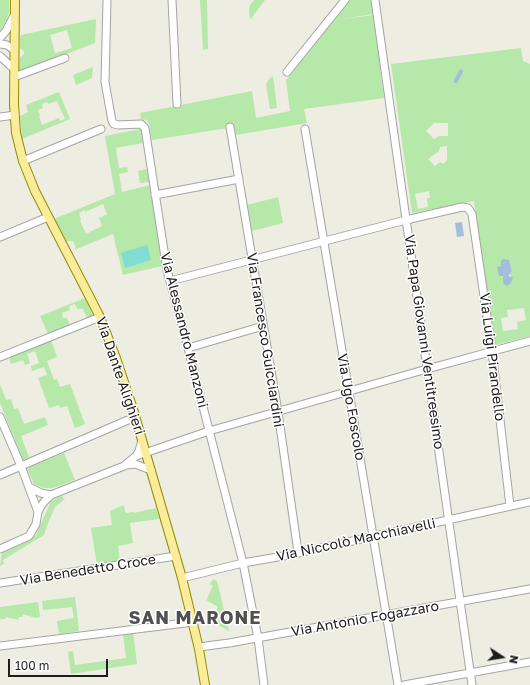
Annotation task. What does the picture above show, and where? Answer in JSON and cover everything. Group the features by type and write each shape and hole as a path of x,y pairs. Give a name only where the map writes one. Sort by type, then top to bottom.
{"main road":[{"name":"Via Dante Alighieri","path":"15,0 15,115 16,133 23,161 35,191 100,317 116,358 146,452 182,578 199,647 205,685"}],"street":[{"name":"Via Alessandro Manzoni","path":"107,0 105,82 112,121 114,124 118,125 139,124 144,126 170,281 243,563 258,638 264,685"},
{"path":"172,0 176,104"},
{"path":"287,72 345,0"},
{"name":"Via Papa Giovanni Ventitreesimo","path":"375,0 472,685"},
{"path":"0,38 15,14"},
{"path":"0,44 7,45 14,50"},
{"path":"0,53 14,50"},
{"path":"0,56 14,73 64,58"},
{"path":"0,117 15,115"},
{"name":"Via Francesco Guicciardini","path":"230,127 278,412 298,552"},
{"path":"23,161 102,129"},
{"name":"Via Ugo Foscolo","path":"305,129 398,685"},
{"path":"155,195 239,179"},
{"name":"Via Luigi Pirandello","path":"406,220 462,207 468,208 472,214 492,351 510,506"},
{"path":"0,237 48,217"},
{"path":"170,281 406,220"},
{"path":"0,357 100,317"},
{"path":"188,348 264,326"},
{"path":"124,466 136,456 210,431 530,341"},
{"path":"0,417 21,466 38,512"},
{"path":"0,474 135,417"},
{"path":"136,456 142,440"},
{"path":"0,549 29,536 36,524 38,512 44,502 51,495 124,466 135,464 143,459 146,452"},
{"path":"135,464 150,470"},
{"path":"29,487 41,493 51,495"},
{"name":"Via Niccolò Macchiavelli","path":"182,578 243,563 530,502"},
{"name":"Via Benedetto Croce","path":"0,584 176,556"},
{"name":"Via Antonio Fogazzaro","path":"199,647 258,638 530,589"},
{"path":"0,646 193,622"},
{"path":"404,685 530,662"}],"green space":[{"path":"0,0 9,0 9,12 7,20 0,31"},
{"path":"200,0 207,0 208,49 203,50"},
{"path":"254,0 265,0 250,20 250,5"},
{"path":"349,0 371,0 373,14 336,20 373,15 384,98 304,109 307,123 236,135 234,127 152,140 149,124 147,120 141,119 140,113 252,91 256,118 290,111 286,80"},
{"path":"96,19 95,43 19,71 20,58 24,54 24,51 20,48 21,35","holes":["67,30 72,48 55,53 50,35"]},
{"path":"521,48 523,61 530,64 530,336 495,344 474,201 412,213 391,64","holes":["434,123 448,123 448,136 439,136 434,139 426,131","447,146 447,160 444,164 440,162 435,166 428,159 439,151 440,147","429,191 430,198 427,198 428,207 418,209 415,194","510,262 512,271 508,276 511,275 511,280 503,283 504,277 500,276 501,266","524,308 526,320 517,322 518,329 503,331 501,318 508,317 507,310"]},
{"path":"93,67 92,78 76,85 73,75"},
{"path":"273,76 277,108 270,109 266,84"},
{"path":"59,92 70,119 22,139 20,116 28,112 26,105","holes":["57,101 65,119 60,121 59,118 42,125 38,110 43,108 42,104"]},
{"path":"141,129 143,143 116,148 119,168 127,167 128,172 119,174 122,192 150,185 162,266 123,275 113,234 74,250 76,247 73,241 66,241 54,219 115,194 105,136","holes":["103,204 107,214 99,218 102,226 86,234 80,221 79,213"]},
{"path":"147,169 149,182 140,183 138,171"},
{"path":"278,197 283,223 252,231 247,205"},
{"path":"85,298 93,316 87,318 83,309 77,309 75,304 69,306 70,310 62,313 63,318 67,318 70,325 48,334 40,316"},
{"path":"51,340 57,357 47,361 54,380 57,379 60,387 70,384 85,424 75,428 67,406 60,408 59,405 49,408 38,378 47,375 44,367 32,371 31,366 39,363 35,351 27,354 30,363 25,365 23,360 11,364 9,357"},
{"path":"0,384 6,400 11,399 14,409 18,408 24,424 45,417 48,425 21,436 29,457 23,460 0,403"},
{"path":"64,453 75,480 53,488 43,488 34,484 27,468"},
{"path":"61,496 65,499 55,507 44,535 3,560 4,564 0,566 2,552 30,540 36,535 51,501"},
{"path":"124,505 125,512 127,513 156,508 159,519 130,523 133,543 118,546 120,561 97,565 91,528 112,525 110,511"},
{"path":"213,579 217,581 229,631 212,622 218,607 206,600 213,586 210,584"},
{"path":"75,597 79,631 59,634 57,621 74,618 72,607 43,610 42,601"},
{"path":"38,602 40,617 36,618 23,614 18,620 6,617 5,619 0,620 0,607"},
{"path":"133,632 137,664 71,674 68,652 73,651 75,665 126,658 123,633"}],"shaded area":[{"path":"460,69 463,70 463,72 457,83 454,83 454,80"},
{"path":"462,222 464,236 457,237 455,223"},
{"path":"147,245 151,260 125,268 121,253"},
{"path":"503,259 509,260 512,271 508,276 513,277 511,283 507,286 503,283 503,276 499,276 497,267 501,266 501,261"}],"district":[{"name":"SAN MARONE","path":"195,618"}]}
